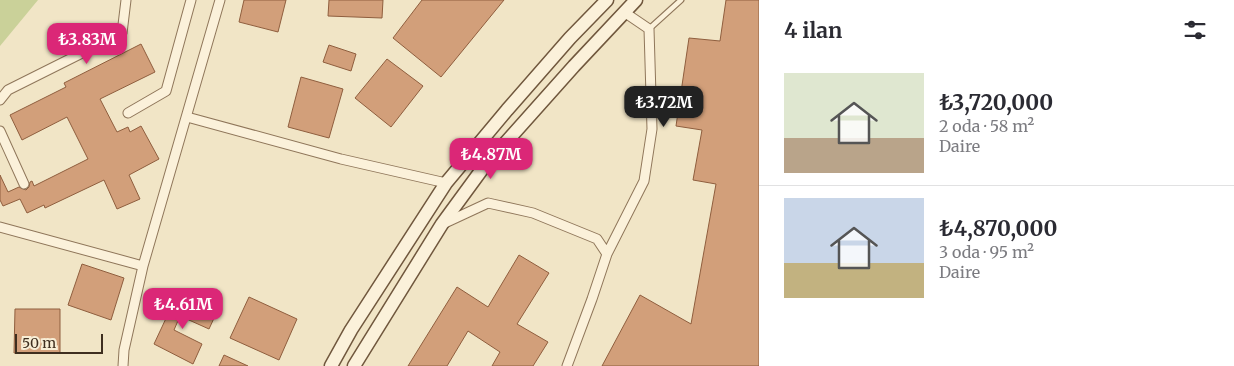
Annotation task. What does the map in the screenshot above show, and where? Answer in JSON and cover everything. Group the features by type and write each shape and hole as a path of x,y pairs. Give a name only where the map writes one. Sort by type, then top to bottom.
{"main road":[{"path":"330,366 351,330 446,183 570,38 607,0"},
{"path":"354,366 442,224 483,168 636,0"}],"street":[{"path":"0,100 8,90 122,33 126,0"},
{"path":"128,113 166,91 191,0"},
{"path":"123,366 124,350 143,266 220,0"},
{"path":"567,366 607,254 644,181 652,129 649,30 624,12"},
{"path":"187,117 341,158 446,183"},
{"path":"0,131 5,146 24,184"},
{"path":"442,224 488,203 533,213 597,239 607,254"},
{"path":"0,228 143,266"}],"lane":[{"path":"649,30 681,0"}],"green space":[{"path":"0,0 38,0 0,46"}],"building":[{"path":"244,0 286,0 278,32 239,22"},
{"path":"329,0 383,0 382,18 328,16"},
{"path":"422,0 504,0 441,77 393,38"},
{"path":"726,0 759,0 759,366 602,366 640,295 691,324 716,184 693,180 702,130 676,126 689,38 720,41"},
{"path":"141,44 155,72 100,99 117,132 128,127 130,132 141,126 159,159 129,175 140,199 117,209 104,180 45,208 44,205 27,213 20,199 3,206 0,200 0,175 8,192 19,187 26,190 32,181 34,186 88,159 67,117 22,140 10,115 66,87 64,83"},
{"path":"329,45 356,54 351,71 323,62"},
{"path":"387,59 423,86 391,127 355,98"},
{"path":"301,77 343,89 329,138 288,127"},
{"path":"519,255 549,273 517,324 548,342 533,366 492,366 500,352 468,331 447,366 408,366 457,287 488,307"},
{"path":"82,264 124,278 111,320 68,305"},
{"path":"176,297 215,316 209,329 180,316 174,330 202,344 193,364 154,344"},
{"path":"249,297 297,319 279,360 230,338"},
{"path":"15,309 60,309 60,353 14,353"},
{"path":"224,355 248,366 219,366"}]}
